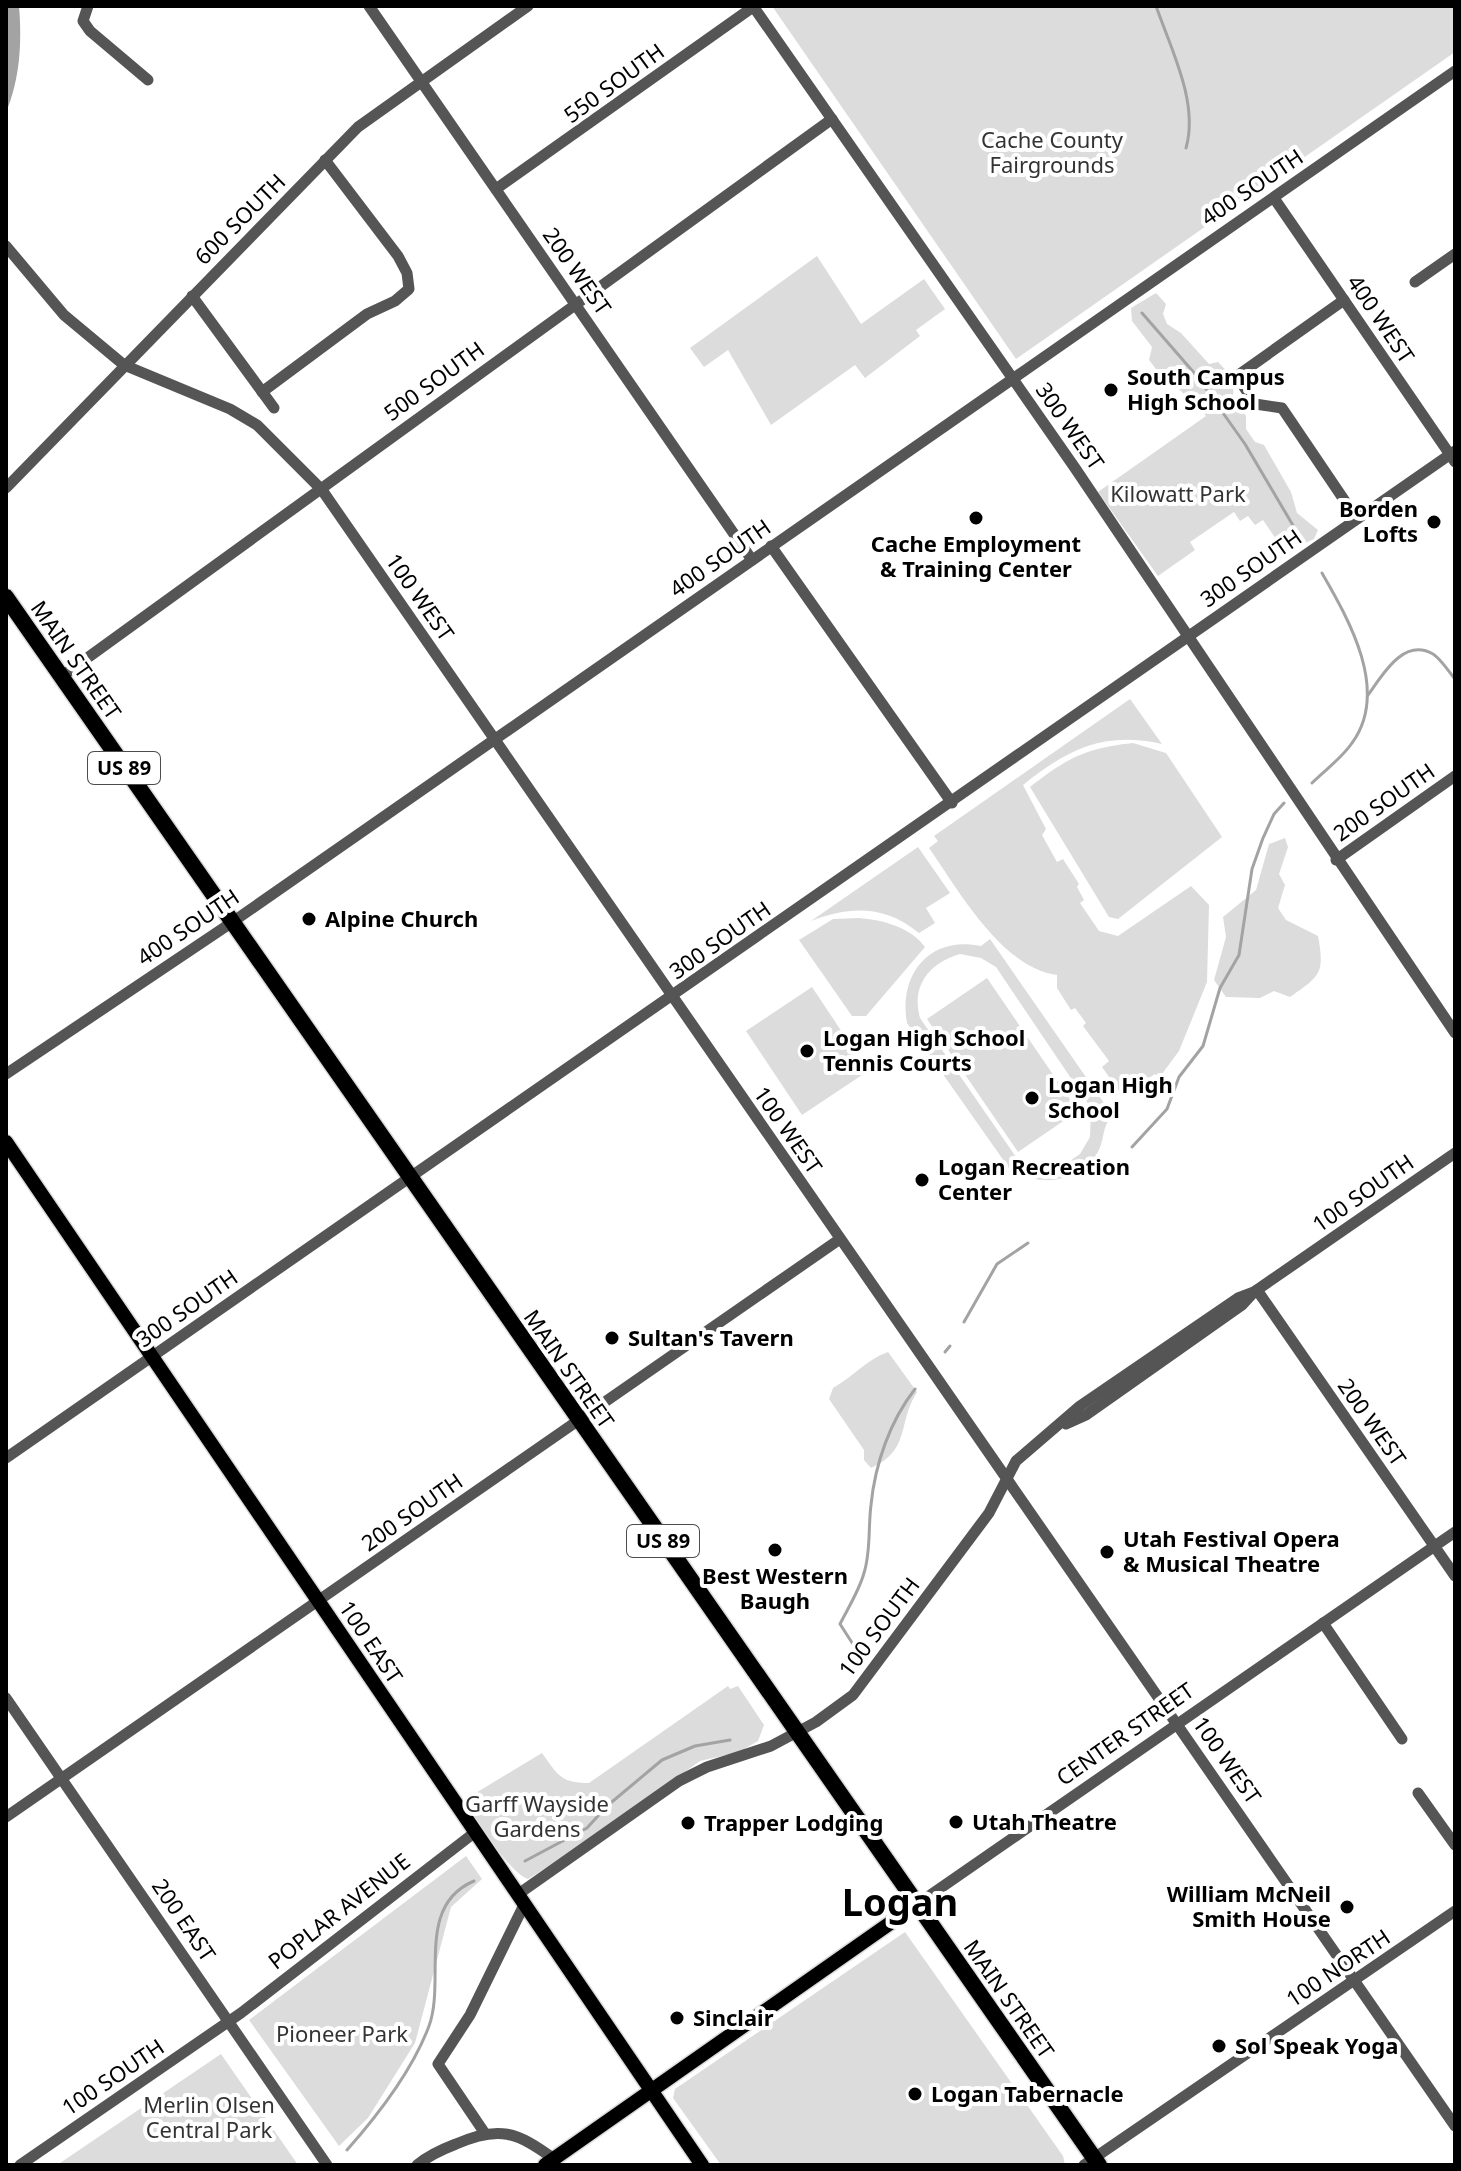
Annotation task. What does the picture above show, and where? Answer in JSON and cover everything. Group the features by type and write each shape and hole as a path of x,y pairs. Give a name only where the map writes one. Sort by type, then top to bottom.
{"highway":[{"name":"MAIN STREET","path":"6,597 797,1732 1092,2163"}],"main road":[{"name":"100 EAST","path":"6,1142 702,2165"},
{"name":"CENTER STREET","path":"550,2162 916,1905"}],"street":[{"path":"88,6 83,21 90,31 148,80"},
{"name":"200 WEST","path":"369,6 752,560"},
{"name":"600 SOUTH","path":"6,488 358,127 528,6"},
{"name":"300 WEST","path":"753,6 1190,636 1311,816 1336,860 1455,1033"},
{"name":"550 SOUTH","path":"496,189 753,6"},
{"name":"400 SOUTH","path":"6,1074 231,923 1455,71"},
{"name":"500 SOUTH","path":"61,677 832,119"},
{"path":"262,392 367,314 395,301 409,289 407,273 398,256 325,160"},
{"name":"400 WEST","path":"1274,198 1453,456"},
{"name":"100 WEST","path":"7,247 70,321 124,365 230,409 257,425 322,490 1455,2126"},
{"path":"1415,282 1455,254"},
{"path":"192,296 274,408"},
{"path":"1344,300 1238,373 1237,379 1255,404 1282,408 1357,519"},
{"name":"300 SOUTH","path":"6,1458 1357,519 1453,456"},
{"path":"771,546 952,803"},
{"name":"200 SOUTH","path":"1336,860 1455,776"},
{"name":"100 SOUTH","path":"517,1895 679,1781 707,1767 755,1753 828,1713 864,1683 989,1513 1025,1452 1059,1427 1086,1415 1242,1305 1256,1291 1455,1153"},
{"name":"200 SOUTH","path":"6,1817 840,1239"},
{"name":"200 WEST","path":"1256,1291 1455,1576"},
{"name":"CENTER STREET","path":"916,1905 1455,1532"},
{"path":"1323,1623 1402,1739"},
{"name":"200 EAST","path":"6,1698 327,2165"},
{"path":"1418,1793 1455,1845"},
{"name":"POPLAR AVENUE","path":"230,2022 476,1836"},
{"path":"484,2132 438,2064 470,2015 517,1895"},
{"name":"100 NORTH","path":"1092,2163 1455,1911"},
{"name":"100 SOUTH","path":"20,2165 230,2022"},
{"path":"417,2165 484,2132 509,2133 528,2140 550,2162"}],"green space":[{"name":"Cache County Fairgrounds","path":"772,6 1455,6 1455,52 1016,359"},
{"path":"817,256 861,324 924,279 945,309 916,330 920,336 865,378 855,365 771,425 728,350 704,367 690,348"},
{"name":"Kilowatt Park","path":"1156,293 1166,304 1163,314 1167,324 1181,333 1209,364 1218,362 1228,373 1233,396 1246,416 1246,429 1255,442 1264,445 1291,492 1297,513 1318,530 1314,539 1285,552 1263,520 1255,525 1248,516 1240,521 1234,512 1190,542 1195,550 1158,576 1098,492 1206,416 1169,379 1162,377 1149,360 1152,347 1132,321 1131,308"},
{"path":"1130,699 1162,744 1122,740 1088,746 1056,762 1023,785 1046,829 1042,835 1057,862 1063,859 1079,884 1077,887 1084,900 1080,903 1099,931 1118,936 1191,886 1209,905 1207,982 1179,1051 1159,1078 1155,1074 1122,1095 1102,1067 1109,1061 1083,1026 1086,1023 1075,1008 1071,1010 1057,988 1057,975 1037,969 1000,943 968,905 929,848 938,841 934,836"},
{"path":"1133,743 1166,753 1222,837 1118,919 1109,917 1030,787 1078,756"},
{"path":"1285,838 1288,847 1279,874 1285,885 1278,908 1286,920 1318,936 1321,959 1318,973 1290,997 1274,991 1260,998 1226,997 1214,980 1226,937 1223,917 1256,890 1269,844"},
{"path":"918,847 950,893 926,908 935,923 919,933 893,917 867,911 840,913 811,921"},
{"path":"859,918 895,926 912,934 925,947 866,1016 852,1016 799,940 833,919"},
{"path":"990,939 1113,1116 1107,1123 1099,1150 1092,1161 1072,1175 1048,1180 1011,1171 907,1023 908,989 913,974 922,962 947,946 981,946","holes":["960,954 981,958 996,967 1091,1108 1090,1137 1080,1154 1064,1165 1049,1168 1016,1157 920,1018 918,996 931,970"]},
{"path":"987,978 1078,1111 1018,1152 927,1019"},
{"name":"Logan High School Tennis Courts","path":"812,987 868,1071 802,1115 746,1031"},
{"path":"888,1352 917,1392 898,1444 884,1461 871,1468 864,1460 864,1450 829,1399 833,1388"},
{"name":"Garff Wayside Gardens","path":"728,1686 730,1689 738,1686 764,1725 758,1741 739,1752 700,1761 594,1838 528,1879 502,1856 464,1800 542,1753 561,1776 589,1783"},
{"name":"Pioneer Park","path":"466,1856 482,1879 451,1907 415,2043 368,2118 339,2146 249,2020"},
{"path":"905,1932 1063,2156 1065,2165 721,2165 673,2098 675,2089"},
{"name":"Merlin Olsen Central Park","path":"221,2054 298,2165 57,2165"}],"shaded area":[{"path":"6,6 19,6 20,33 17,73 6,112"}],"waterway":[{"path":"1156,6 1182,76 1189,113 1186,148"},
{"path":"1142,313 1196,375 1245,444 1301,539"},
{"path":"1312,783 1352,743 1363,723 1367,701 1361,656 1343,612 1322,573"},
{"path":"1368,695 1394,661 1412,651 1422,650 1433,654 1455,679"},
{"path":"1132,1147 1167,1109 1179,1077 1203,1046 1220,988 1239,955 1252,869 1274,814 1284,803"},
{"path":"964,1322 997,1264 1028,1243"},
{"path":"945,1352 950,1346"},
{"path":"844,1670 858,1652 840,1624 866,1565 876,1474 891,1429 915,1389"},
{"path":"525,1861 587,1828 607,1806 662,1760 695,1746 730,1740"},
{"path":"347,2150 394,2091 414,2059 429,2026 433,2008 438,1926 444,1908 456,1893 474,1881"}],"place":[{"name":"South Campus High School","path":"1111,390"},
{"name":"Cache Employment & Training Center","path":"976,518"},
{"name":"Borden Lofts","path":"1434,522"},
{"name":"Alpine Church","path":"309,919"},
{"name":"Logan High School Tennis Courts","path":"807,1051"},
{"name":"Logan High School","path":"1032,1098"},
{"name":"Logan Recreation Center","path":"922,1180"},
{"name":"Sultan's Tavern","path":"612,1338"},
{"name":"Best Western Baugh","path":"775,1550"},
{"name":"Utah Festival Opera & Musical Theatre","path":"1107,1552"},
{"name":"Utah Theatre","path":"956,1822"},
{"name":"Trapper Lodging","path":"688,1823"},
{"name":"William McNeil Smith House","path":"1347,1907"},
{"name":"Sinclair","path":"677,2018"},
{"name":"Sol Speak Yoga","path":"1219,2046"},
{"name":"Logan Tabernacle","path":"915,2094"}],"district":[{"name":"Logan","path":"900,1903"}]}
